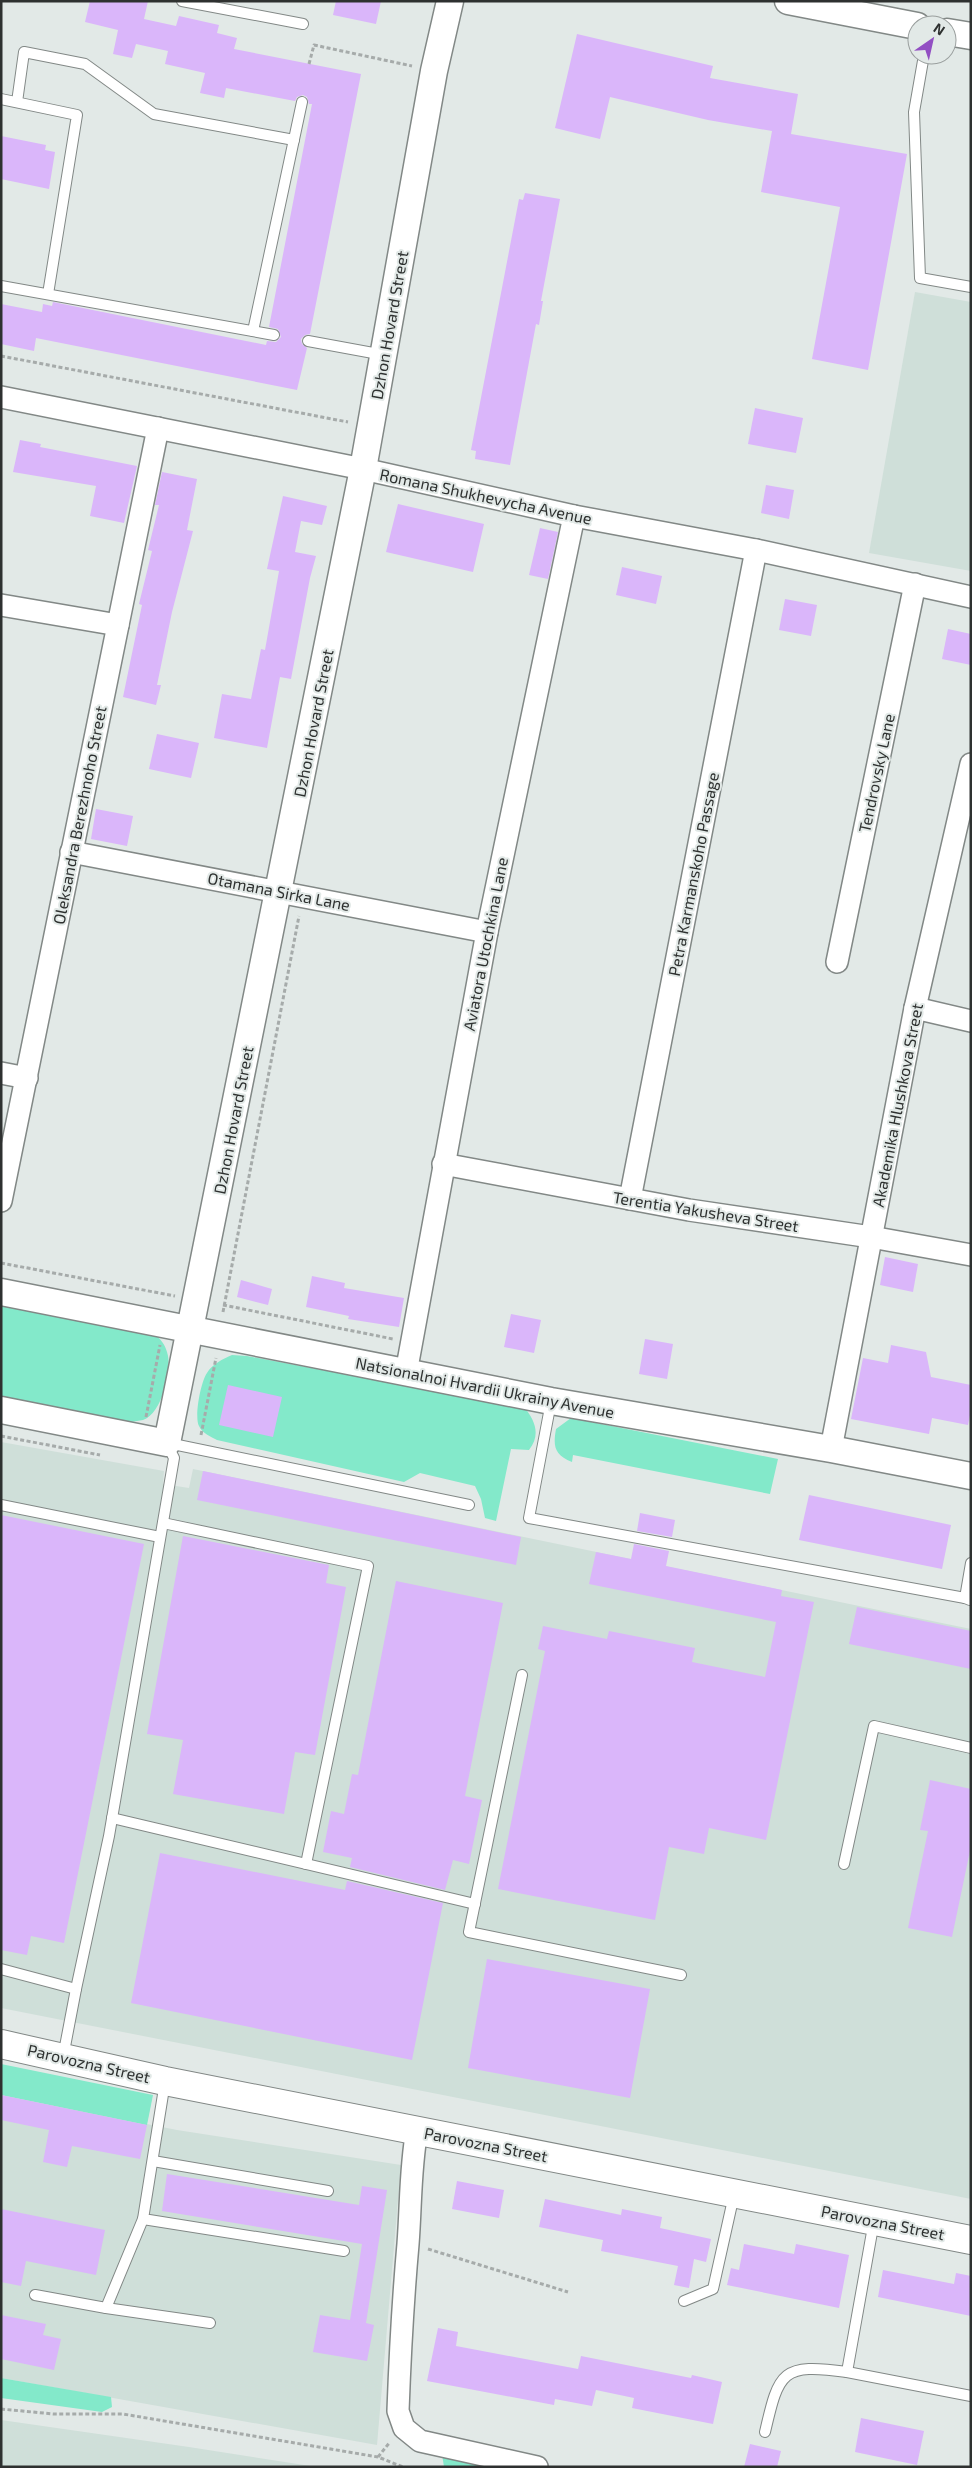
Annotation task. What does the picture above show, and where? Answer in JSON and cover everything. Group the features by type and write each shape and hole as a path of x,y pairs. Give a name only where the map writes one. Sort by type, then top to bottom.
{"main road":[{"name":"Parovozna Street","path":"1,2044 165,2081 971,2240"}],"street":[{"name":"Dzhon Hovard Street","path":"154,1441 190,1328 292,893 363,469 434,71 450,1"},
{"path":"788,1 907,24"},
{"path":"957,34 971,36"},
{"name":"Romana Shukhevycha Avenue","path":"1,397 363,469 574,516 756,550 971,597"},
{"name":"Oleksandra Berezhnoho Street","path":"1,1201 158,428"},
{"name":"Aviatora Utochkina Lane","path":"406,1373 486,932 574,516"},
{"name":"Petra Karmanskoho Passage","path":"630,1199 756,550"},
{"name":"Tendrovsky Lane","path":"837,962 915,584"},
{"path":"1,604 118,625"},
{"name":"Akademika Hlushkova Street","path":"831,1448 915,1008 971,764"},
{"name":"Otamana Sirka Lane","path":"72,852 486,932"},
{"path":"915,1008 971,1021"},
{"path":"1,1073 26,1078"},
{"name":"Terentia Yakusheva Street","path":"443,1164 630,1199 871,1237 971,1255"},
{"name":"Natsionalnoi Hvardii Ukrainy Avenue","path":"1,1292 551,1401 831,1448 971,1476"},
{"path":"1,1410 154,1441"},
{"path":"417,2130 412,2159 408,2243 402,2292 398,2411 404,2428 420,2440 537,2467"}],"lane":[{"path":"182,1 303,24"},
{"path":"17,102 24,52 85,64 154,114 294,140"},
{"path":"922,65 914,112 920,278 971,287"},
{"path":"1,98 77,115 48,294"},
{"path":"253,331 302,102"},
{"path":"1,286 274,335"},
{"path":"308,341 384,355"},
{"path":"551,1401 529,1518 968,1599 971,1563"},
{"path":"154,1441 469,1505"},
{"path":"63,2057 112,1818 174,1458 154,1441"},
{"path":"1,1505 160,1537"},
{"path":"163,1523 368,1566 306,1864"},
{"path":"522,1675 469,1932 681,1974"},
{"path":"844,1864 874,1726 971,1748"},
{"path":"112,1818 476,1904"},
{"path":"1,1969 76,1988"},
{"path":"106,2308 143,2219 165,2081"},
{"path":"153,2161 328,2191"},
{"path":"684,2301 713,2289 735,2194"},
{"path":"143,2219 344,2251"},
{"path":"847,2372 874,2220"},
{"path":"35,2295 106,2308 210,2323"},
{"path":"765,2432 773,2396 787,2374 801,2369 820,2368 847,2372 971,2396"}],"path":[{"path":"309,64 314,45 434,71"},
{"path":"1,356 371,427"},
{"path":"198,1450 220,1334 292,893"},
{"path":"154,1441 164,1323 169,1295"},
{"path":"408,2243 568,2292"},
{"path":"1,2410 53,2414 122,2414 378,2457 403,2467"}],"shaded area":[{"path":"915,292 971,302 971,571 869,553"},
{"path":"1,1442 164,1471 163,1484 189,1488 193,1469 971,1629 971,2199 1,2008"},
{"path":"1,2095 177,2130 401,2165 377,2445 1,2378"},
{"path":"1,2420 189,2447 317,2467 1,2467"}],"green space":[{"path":"1,1303 154,1333 165,1346 168,1360 167,1379 161,1400 156,1409 143,1420 131,1422 1,1397"},
{"path":"232,1355 247,1356 525,1408 534,1423 535,1439 529,1450 511,1449 496,1521 485,1518 481,1499 475,1486 420,1473 404,1482 217,1440 202,1431 197,1415 205,1377 212,1367"},
{"path":"571,1418 778,1459 770,1494 573,1455 572,1462 558,1453 555,1445 556,1429"},
{"path":"1,2064 153,2095 147,2125 1,2095"},
{"path":"1,2378 111,2397 112,2407 102,2412 1,2398"},
{"path":"442,2454 501,2467 444,2467"}],"building":[{"path":"90,1 148,1 144,19 176,26 179,16 219,25 217,33 237,38 234,49 361,74 310,334 305,335 301,339 302,344 307,348 297,390 36,338 34,351 1,344 1,304 42,312 43,304 52,306 53,302 266,345 267,341 276,342 281,337 278,329 269,327 312,104 309,104 307,97 303,95 297,97 295,101 226,88 224,98 200,93 205,73 165,64 168,51 136,44 132,58 113,54 118,30 85,22"},
{"path":"336,1 381,1 376,24 333,15"},
{"path":"577,34 713,66 710,78 798,94 791,134 907,154 868,370 812,359 840,207 761,192 772,131 708,120 610,97 600,139 555,128"},
{"path":"1,136 46,145 45,150 55,152 49,189 1,179"},
{"path":"525,193 560,199 541,301 543,301 539,325 536,324 510,465 475,459 476,451 471,450 519,199 523,200"},
{"path":"755,408 803,418 796,453 748,444"},
{"path":"20,440 41,444 40,447 137,466 124,523 90,516 96,486 13,472"},
{"path":"162,472 197,479 187,530 193,531 172,612 157,685 161,685 156,705 123,697 142,605 139,604 152,551 148,550 159,505 155,505"},
{"path":"766,485 794,490 789,519 761,513"},
{"path":"283,496 327,506 322,525 301,521 295,552 316,556 291,679 280,677 267,748 214,738 222,694 251,699 261,649 265,650 279,571 267,569"},
{"path":"398,504 484,524 473,572 386,552"},
{"path":"540,528 558,532 548,579 529,575"},
{"path":"622,567 662,576 656,604 616,595"},
{"path":"785,599 817,605 811,636 779,630"},
{"path":"948,629 971,634 971,665 942,659"},
{"path":"157,734 199,743 191,778 149,769"},
{"path":"96,809 133,816 127,846 91,839"},
{"path":"885,1257 918,1264 913,1292 880,1285"},
{"path":"312,1276 345,1283 344,1288 404,1298 399,1327 348,1319 349,1316 306,1307"},
{"path":"241,1280 272,1289 268,1305 237,1297"},
{"path":"511,1314 541,1320 534,1353 504,1347"},
{"path":"645,1339 673,1344 667,1379 639,1374"},
{"path":"891,1345 926,1352 931,1377 971,1385 971,1410 968,1425 932,1418 929,1434 851,1419 863,1358 888,1363"},
{"path":"228,1385 282,1397 273,1437 219,1425"},
{"path":"203,1471 521,1537 516,1565 197,1500"},
{"path":"809,1495 951,1525 942,1569 799,1540"},
{"path":"640,1513 675,1520 672,1537 637,1531"},
{"path":"1,1515 144,1544 64,1943 31,1936 27,1955 1,1950"},
{"path":"183,1536 329,1565 326,1583 346,1587 315,1755 295,1752 284,1814 173,1794 183,1740 147,1734"},
{"path":"634,1544 669,1551 666,1566 782,1590 781,1596 814,1602 766,1840 709,1828 704,1854 669,1847 655,1920 498,1889 545,1651 538,1649 543,1626 607,1639 609,1631 695,1648 692,1662 765,1677 776,1622 589,1584 596,1552 631,1559"},
{"path":"396,1581 503,1603 465,1796 482,1800 469,1864 453,1860 445,1890 350,1867 352,1858 323,1852 331,1811 344,1814 352,1774 358,1775"},
{"path":"857,1607 971,1631 971,1669 849,1644"},
{"path":"930,1780 971,1789 971,1846 952,1937 908,1928 928,1831 920,1830"},
{"path":"160,1853 345,1890 347,1881 443,1903 412,2060 131,2003"},
{"path":"487,1959 650,1989 630,2098 468,2068"},
{"path":"1,2095 147,2125 140,2159 72,2146 67,2167 43,2162 49,2130 1,2120"},
{"path":"167,2174 359,2205 362,2186 387,2190 366,2323 374,2325 367,2361 313,2352 320,2315 350,2320 362,2244 162,2211"},
{"path":"457,2181 504,2190 499,2218 452,2209"},
{"path":"545,2199 621,2215 622,2209 662,2217 660,2228 711,2239 706,2262 694,2259 689,2288 674,2285 678,2266 601,2251 603,2240 539,2227"},
{"path":"1,2209 105,2230 96,2275 26,2261 21,2286 1,2282"},
{"path":"744,2244 794,2254 796,2244 849,2255 839,2308 727,2285 731,2268 739,2270"},
{"path":"883,2270 954,2284 956,2273 971,2276 971,2316 878,2297"},
{"path":"1,2315 46,2324 43,2335 61,2339 54,2370 1,2359"},
{"path":"438,2328 458,2332 456,2346 578,2369 581,2356 691,2378 692,2375 722,2382 713,2424 632,2408 634,2398 596,2390 592,2406 555,2399 554,2405 427,2381"},
{"path":"861,2418 924,2431 917,2465 855,2452"},
{"path":"750,2444 781,2451 777,2467 744,2467"}]}
